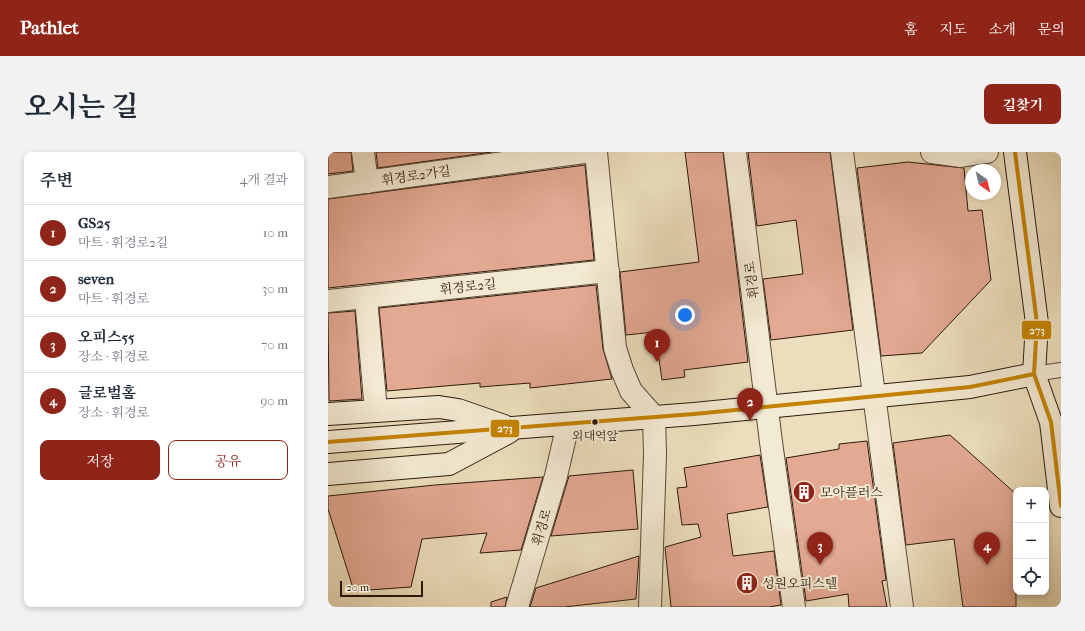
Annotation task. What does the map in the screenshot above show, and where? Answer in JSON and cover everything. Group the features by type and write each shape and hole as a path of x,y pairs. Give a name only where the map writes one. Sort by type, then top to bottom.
{"street":[{"name":"휘경로2가길","path":"363,152 367,182"},
{"name":"휘경로2가길","path":"328,187 584,152"},
{"path":"596,152 618,358 631,391 654,417 655,454 650,607"},
{"name":"휘경로","path":"735,152 766,407 794,607"},
{"path":"842,152 902,607"},
{"path":"932,152 961,156 987,152"},
{"path":"1015,152 1037,323 1034,374 1051,422 1061,506"},
{"name":"휘경로2길","path":"328,301 608,271"},
{"path":"366,298 376,411"},
{"path":"328,442 513,429 874,397 970,386 1034,374"},
{"path":"328,414 439,407 458,410 513,429"},
{"name":"휘경로","path":"517,607 556,476 568,424"},
{"path":"328,474 449,464 513,429"}],"lane":[{"path":"1034,374 1061,370"}],"building":[{"path":"328,152 351,152 353,171 328,174"},
{"path":"376,152 492,152 378,168"},
{"path":"685,152 723,152 748,362 684,370 685,377 662,380 655,332 626,335 620,272 699,262"},
{"path":"748,152 830,152 853,330 771,340 763,279 803,274 796,220 757,226"},
{"path":"908,162 964,168 965,200 967,200 968,211 982,210 991,280 922,353 881,356 857,168"},
{"path":"585,165 594,260 328,288 328,199"},
{"path":"596,285 603,349 612,379 530,388 530,383 480,387 480,383 387,391 379,308"},
{"path":"355,311 362,399 329,401 328,313"},
{"path":"950,435 1013,491 1013,595 1016,595 1016,607 963,607 954,539 906,545 893,443"},
{"path":"867,441 886,580 882,581 887,607 849,607 848,594 806,601 786,458 839,449 839,444"},
{"path":"760,455 768,507 727,514 733,556 774,551 781,605 769,607 671,607 665,547 701,537 698,524 682,525 677,488 687,487 684,468"},
{"path":"633,470 638,529 551,536 569,476"},
{"path":"543,477 521,550 480,553 487,533 422,539 411,587 354,591 328,509 328,496 435,485"},
{"path":"639,556 636,599 564,607 530,607 536,588"},
{"path":"507,597 505,607 491,607 491,602"}],"transit line":[{"name":"273","path":"1015,152 1037,323 1034,374 1051,422 1061,506"},
{"name":"273","path":"328,442 694,414 970,387 1034,374"}],"place":[{"name":"GS25","path":"657,362"},
{"name":"seven","path":"750,421"},
{"name":"외대역앞","path":"595,422"},
{"name":"모아플러스","path":"804,492"},
{"name":"오피스55","path":"820,565"},
{"name":"글로벌홀","path":"987,565"},
{"name":"성원오피스텔","path":"747,583"}]}
